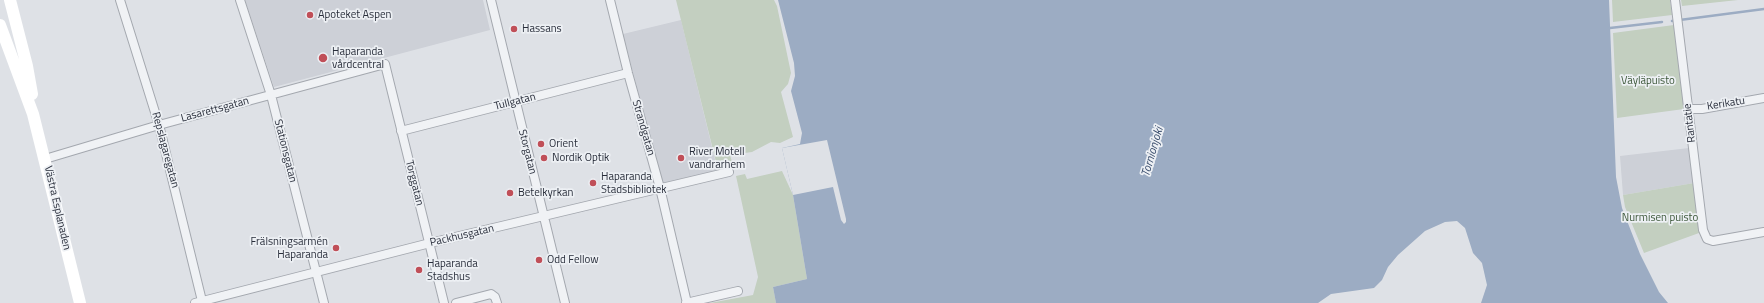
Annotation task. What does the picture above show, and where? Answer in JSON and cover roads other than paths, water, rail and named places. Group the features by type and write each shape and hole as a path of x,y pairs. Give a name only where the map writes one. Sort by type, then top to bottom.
{"street":[{"name":"Västra Esplanaden","path":"10,0 32,90 33,114"},
{"name":"Repslagaregatan","path":"120,0 159,125 198,302"},
{"name":"Stationsgatan","path":"240,0 271,95 324,303"},
{"name":"Storgatan","path":"491,0 565,303"},
{"name":"Strandgatan","path":"610,0 628,73 660,188 687,303"},
{"name":"Rantatie","path":"1675,0 1703,230 1707,239 1713,241 1764,232"},
{"name":"Västra Esplanaden","path":"0,25 33,114 45,159 78,303"},
{"name":"Lasarettsgatan","path":"45,159 159,125 385,64"},
{"name":"Torggatan","path":"385,64 444,303"},
{"name":"Tullgatan","path":"401,132 628,73"},
{"name":"Kerikatu","path":"1688,109 1764,98"},
{"name":"Packhusgatan","path":"198,302 430,243 729,172"},
{"path":"687,303 738,291"},
{"path":"456,303 491,294 495,297 497,303"}],"water":[{"name":"Tornionjoki","path":"778,0 1609,0 1616,177 1622,208 1640,254 1659,292 1668,303 1481,303 1487,285 1482,263 1473,253 1465,228 1457,221 1445,222 1425,231 1398,255 1388,267 1382,280 1374,288 1331,294 1318,303 776,303 773,287 807,279 793,195 782,148 800,144 802,133 791,91 795,76 794,63"}],"waterway":[{"path":"1672,21 1764,9"},
{"path":"1610,28 1662,22"}],"place":[{"name":"Apoteket Aspen","path":"310,15"},
{"name":"Hassans","path":"514,29"},
{"name":"Haparanda vårdcentral","path":"323,58"},
{"name":"Orient","path":"541,144"},
{"name":"Nordik Optik","path":"544,158"},
{"name":"River Motell vandrarhem","path":"681,158"},
{"name":"Haparanda Stadsbibliotek","path":"593,183"},
{"name":"Betelkyrkan","path":"510,193"},
{"name":"Frälsningsarmén Haparanda","path":"336,248"},
{"name":"Odd Fellow","path":"539,260"},
{"name":"Haparanda Stadshus","path":"419,270"}],"park label":[{"name":"Väyläpuisto","path":"1648,81"},
{"name":"Nurmisen puisto","path":"1660,218"}]}
